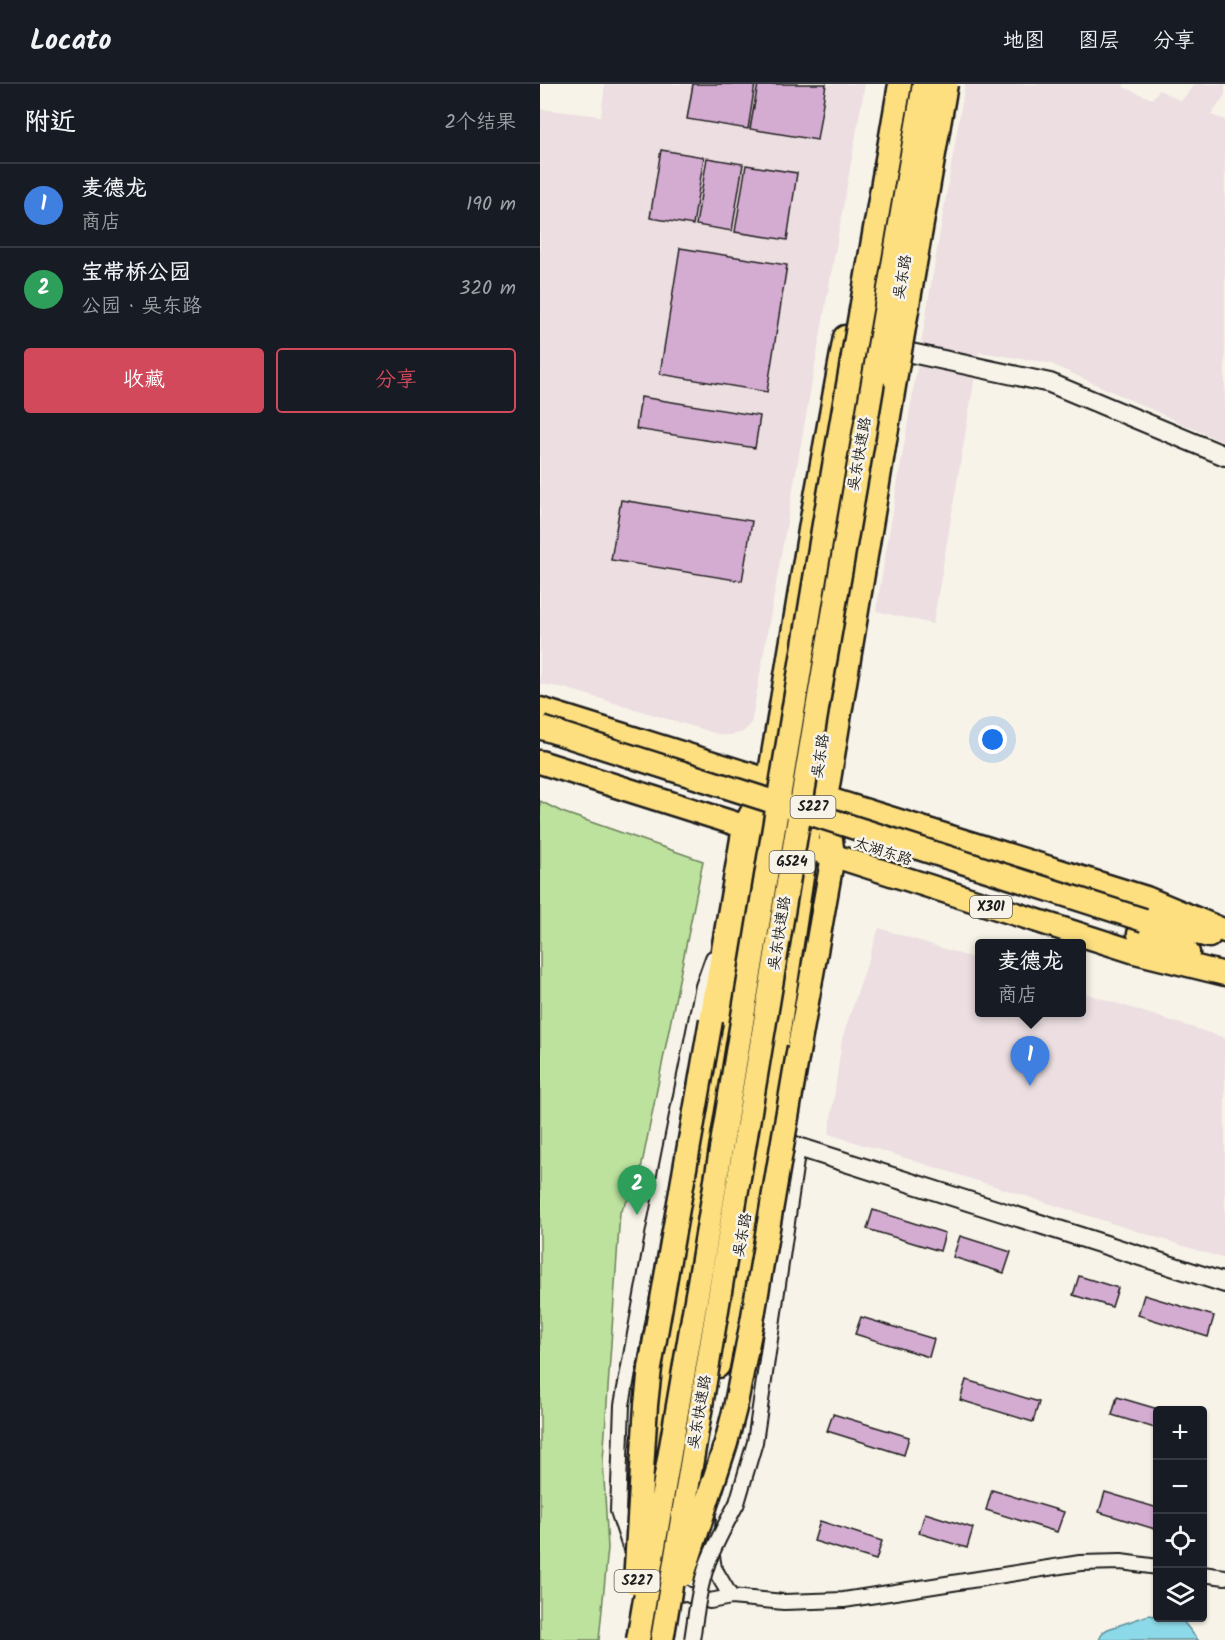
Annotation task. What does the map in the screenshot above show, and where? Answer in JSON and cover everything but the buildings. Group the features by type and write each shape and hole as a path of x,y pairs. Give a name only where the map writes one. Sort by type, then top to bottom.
{"main road":[{"path":"636,1640 634,1583 650,1368 729,915 752,829 769,780 811,524 890,84"},
{"name":"吴东快速路","path":"636,1640 703,1259 824,524 900,84"},
{"name":"吴东快速路","path":"664,1638 829,633 924,84"},
{"name":"吴东路","path":"664,1638 763,1136 806,847 820,796 890,349 936,84"},
{"path":"664,1638 726,1443 752,1322 833,856 820,796 946,84"},
{"path":"540,709 1146,898 1225,931"},
{"name":"太湖东路","path":"540,727 1142,927 1225,967"},
{"name":"太湖东路","path":"540,742 1142,927 1225,940"},
{"name":"太湖东路","path":"540,762 1135,952 1225,974"},
{"name":"S227","path":"627,1640 752,829"}],"street":[{"path":"844,342 890,349 1050,383 1225,456"},
{"path":"729,915 703,986 654,1230 622,1406 618,1511 629,1544 657,1574 686,1594 710,1601 731,1597 784,1602 844,1600 1080,1563 1121,1562 1153,1566"},
{"path":"731,1597 714,1568 707,1527 733,1383 763,1136 1225,1283"},
{"path":"692,1640 701,1587 708,1563 718,1538 737,1503 755,1442 798,1147"},
{"path":"1207,1575 1225,1577"}],"shaded area":[{"path":"605,84 865,84 751,724 743,732 731,735 721,735 565,688 540,684 540,109 601,116"},
{"path":"965,84 1125,84 1123,87 1152,99 1159,90 1181,101 1195,84 1225,84 1225,95 1211,115 1225,120 1225,443 1049,363 979,352 933,624 876,611"},
{"path":"879,928 975,959 975,1017 1086,1017 1086,994 1225,1038 1225,1259 829,1134 842,1039"}],"green space":[{"path":"540,801 562,812 703,861 638,1184 620,1212 603,1461 608,1548 599,1640 540,1640"}],"water":[{"path":"1149,1615 1153,1616 1153,1622 1184,1622 1198,1640 1099,1640 1103,1632"}],"place":[{"name":"麦德龙","path":"1030,1086"},
{"name":"宝带桥公园","path":"637,1215"}]}
